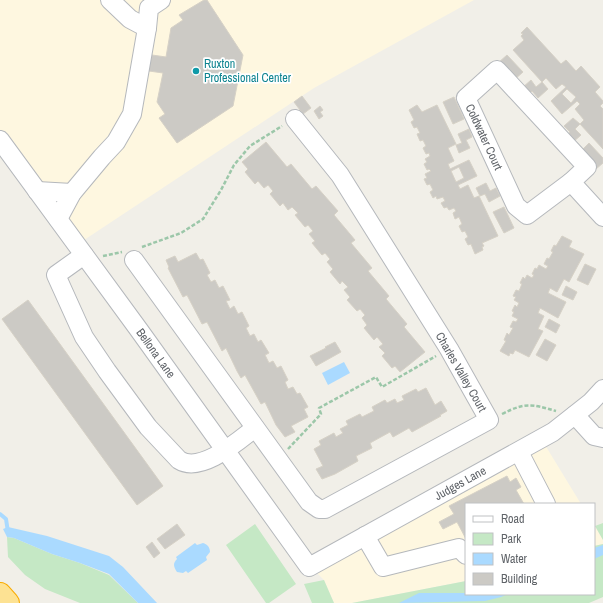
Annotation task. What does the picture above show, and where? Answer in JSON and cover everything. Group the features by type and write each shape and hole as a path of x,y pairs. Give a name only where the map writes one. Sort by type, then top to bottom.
{"highway":[{"path":"0,594 8,603"}],"street":[{"path":"110,0 130,19 147,28"},
{"path":"58,219 72,193 116,142 132,114 149,8 161,0"},
{"name":"Coldwater Court","path":"497,70 587,167 571,182 527,215 516,206 466,98 497,70"},
{"name":"Charles Valley Court","path":"134,252 278,459 309,502 319,509 325,509 489,420 449,350 340,175 295,119"},
{"name":"Bellona Lane","path":"0,140 139,330 309,567"},
{"path":"571,182 603,217"},
{"path":"37,191 72,193"},
{"path":"85,257 56,275 84,337 148,427 179,460 185,464 200,463 225,450 256,428"},
{"name":"Judges Lane","path":"309,567 553,432 591,402 603,389"},
{"path":"575,415 594,436 603,438"},
{"path":"518,452 545,503"},
{"path":"365,536 383,567 459,548 465,554"}],"path":[{"path":"85,257 134,252 181,233 203,219 234,165 250,146 275,129 295,119"},
{"path":"278,459 321,414 319,408 376,377 382,387 449,350"},
{"path":"489,420 517,406 532,405 575,415"}],"shaded area":[{"path":"0,0 474,0 314,88 75,246 0,140"},
{"path":"542,440 580,503 465,503 465,581 352,603 334,603 324,580 309,565"},
{"path":"595,527 603,540 603,544 595,546"}],"green space":[{"path":"603,523 603,540 595,526"},
{"path":"255,524 296,584 269,603 266,603 226,545"},
{"path":"7,537 14,538 109,575 138,603 80,603 45,589 25,575 8,557"},
{"path":"603,544 603,597 589,603 352,603 465,581 465,595 595,595 595,546"},
{"path":"324,580 334,603 312,603 304,584"}],"water":[{"path":"344,362 350,373 328,385 322,373"},
{"path":"8,527 47,536 109,556 123,567 157,603 138,603 109,574 52,554 14,538 7,537 3,529"},
{"path":"195,543 197,545 203,543 208,546 210,552 206,557 207,560 188,573 186,571 183,573 177,572 174,565 177,559 176,557"},
{"path":"603,545 603,555 595,559 595,548"},
{"path":"419,593 506,595 485,601 399,603"}],"building":[{"name":"Ruxton Professional Center","path":"204,0 207,0 243,55 233,106 177,143 159,118 165,114 157,102 163,73 149,71 152,55 166,57 171,28 183,20 179,15"},
{"path":"527,27 561,64 566,60 576,71 581,66 600,87 595,92 603,101 600,106 603,109 603,149 580,124 584,120 575,109 580,104 577,101 562,114 551,101 566,87 562,84 556,89 546,78 542,82 513,50 524,40 521,36 523,34 521,33","holes":["567,89 576,97 571,103 562,94"]},
{"path":"507,55 523,72 514,80 498,63"},
{"path":"531,80 536,87 542,82 548,89 538,98 532,91 528,95 522,88"},
{"path":"302,96 311,108 303,114 294,102"},
{"path":"454,97 464,119 453,124 443,102"},
{"path":"417,105 422,112 437,105 456,144 448,148 454,161 448,164 450,169 469,160 477,176 458,185 460,189 468,185 474,198 479,196 498,236 482,243 484,246 482,247 483,250 475,254 471,244 468,245 465,239 468,237 465,231 462,232 459,226 462,224 459,217 455,219 453,213 456,211 454,208 449,210 447,207 444,208 441,203 445,201 443,197 437,199 436,196 433,198 430,192 433,190 430,184 427,185 424,179 427,178 425,174 431,171 429,169 427,170 424,164 427,162 425,159 430,156 429,153 426,154 423,148 426,146 423,140 420,141 417,134 420,133 417,127 414,128 411,122 414,120 409,110","holes":["459,167 464,178 456,182 451,171"]},
{"path":"320,106 323,110 320,112 323,116 319,119 314,111"},
{"path":"573,118 580,124 575,129 581,135 572,143 566,137 570,132 564,126"},
{"path":"469,129 472,137 466,140 470,148 459,153 456,145 462,143 458,134"},
{"path":"266,142 287,167 291,164 312,189 316,186 338,211 334,215 355,240 351,243 372,268 368,271 389,296 386,299 407,324 404,327 425,352 400,372 395,366 392,368 382,356 385,353 379,347 383,344 377,337 374,340 364,328 367,325 362,318 365,315 360,309 357,311 347,300 350,297 344,290 348,287 342,281 340,284 330,272 333,269 327,262 330,259 325,253 322,255 312,243 315,241 309,234 313,231 308,225 305,227 295,215 298,213 292,207 288,210 283,203 280,206 270,194 273,191 268,185 264,188 258,181 255,184 245,172 248,169 242,162"},
{"path":"589,143 603,158 603,163 596,169 580,152"},
{"path":"486,183 490,191 496,188 500,196 489,202 485,194 480,196 476,188"},
{"path":"504,207 514,228 504,233 493,212"},
{"path":"562,236 572,241 569,247 584,254 569,282 564,279 557,292 550,288 548,293 566,302 558,318 540,308 538,313 544,316 538,329 543,331 529,357 515,350 513,354 510,353 509,356 500,351 506,341 504,340 507,333 509,335 513,328 510,327 513,321 516,322 518,319 512,316 514,312 512,311 515,305 517,307 519,303 514,300 516,297 513,296 516,290 519,291 522,284 520,283 523,277 525,279 527,275 532,278 535,268 537,269 539,265 546,269 548,266 544,264 553,252 551,251 554,245 556,246"},
{"path":"196,253 200,260 203,259 210,273 207,275 211,282 215,280 219,288 223,286 230,300 226,301 230,309 234,306 238,314 242,312 249,326 246,328 250,336 254,334 258,342 261,340 269,353 265,355 269,363 273,361 277,368 281,366 288,380 285,382 288,389 293,387 297,394 300,393 308,407 304,409 308,417 291,426 295,432 285,437 276,425 265,402 261,404 245,375 241,378 226,348 222,351 207,322 202,324 187,295 183,297 168,268 169,267 166,260 175,256 178,262"},
{"path":"585,264 596,269 588,285 577,280"},
{"path":"566,286 577,292 573,300 562,295"},
{"path":"28,300 163,486 137,505 2,319"},
{"path":"549,319 560,325 556,333 545,327"},
{"path":"545,339 556,345 547,361 536,355"},
{"path":"335,342 341,352 316,366 310,356"},
{"path":"426,388 435,405 441,401 447,411 440,415 441,416 412,432 409,428 393,437 390,432 370,443 372,448 356,456 358,461 335,474 322,479 316,469 323,466 314,449 321,445 319,441 334,433 336,437 343,433 340,429 348,425 346,421 360,414 362,417 374,411 372,407 385,400 387,403 395,399 397,403 404,400 402,396 416,389 418,392"},
{"path":"507,476 510,482 516,478 521,487 516,490 523,503 465,503 465,537 457,522 443,529 439,522 454,514 449,506"},
{"path":"177,524 185,535 165,549 157,539"},
{"path":"152,542 160,553 154,558 146,547"}],"waterway":[{"path":"0,514 6,519 8,532"}],"place":[{"name":"Ruxton Professional Center","path":"196,71"}]}
